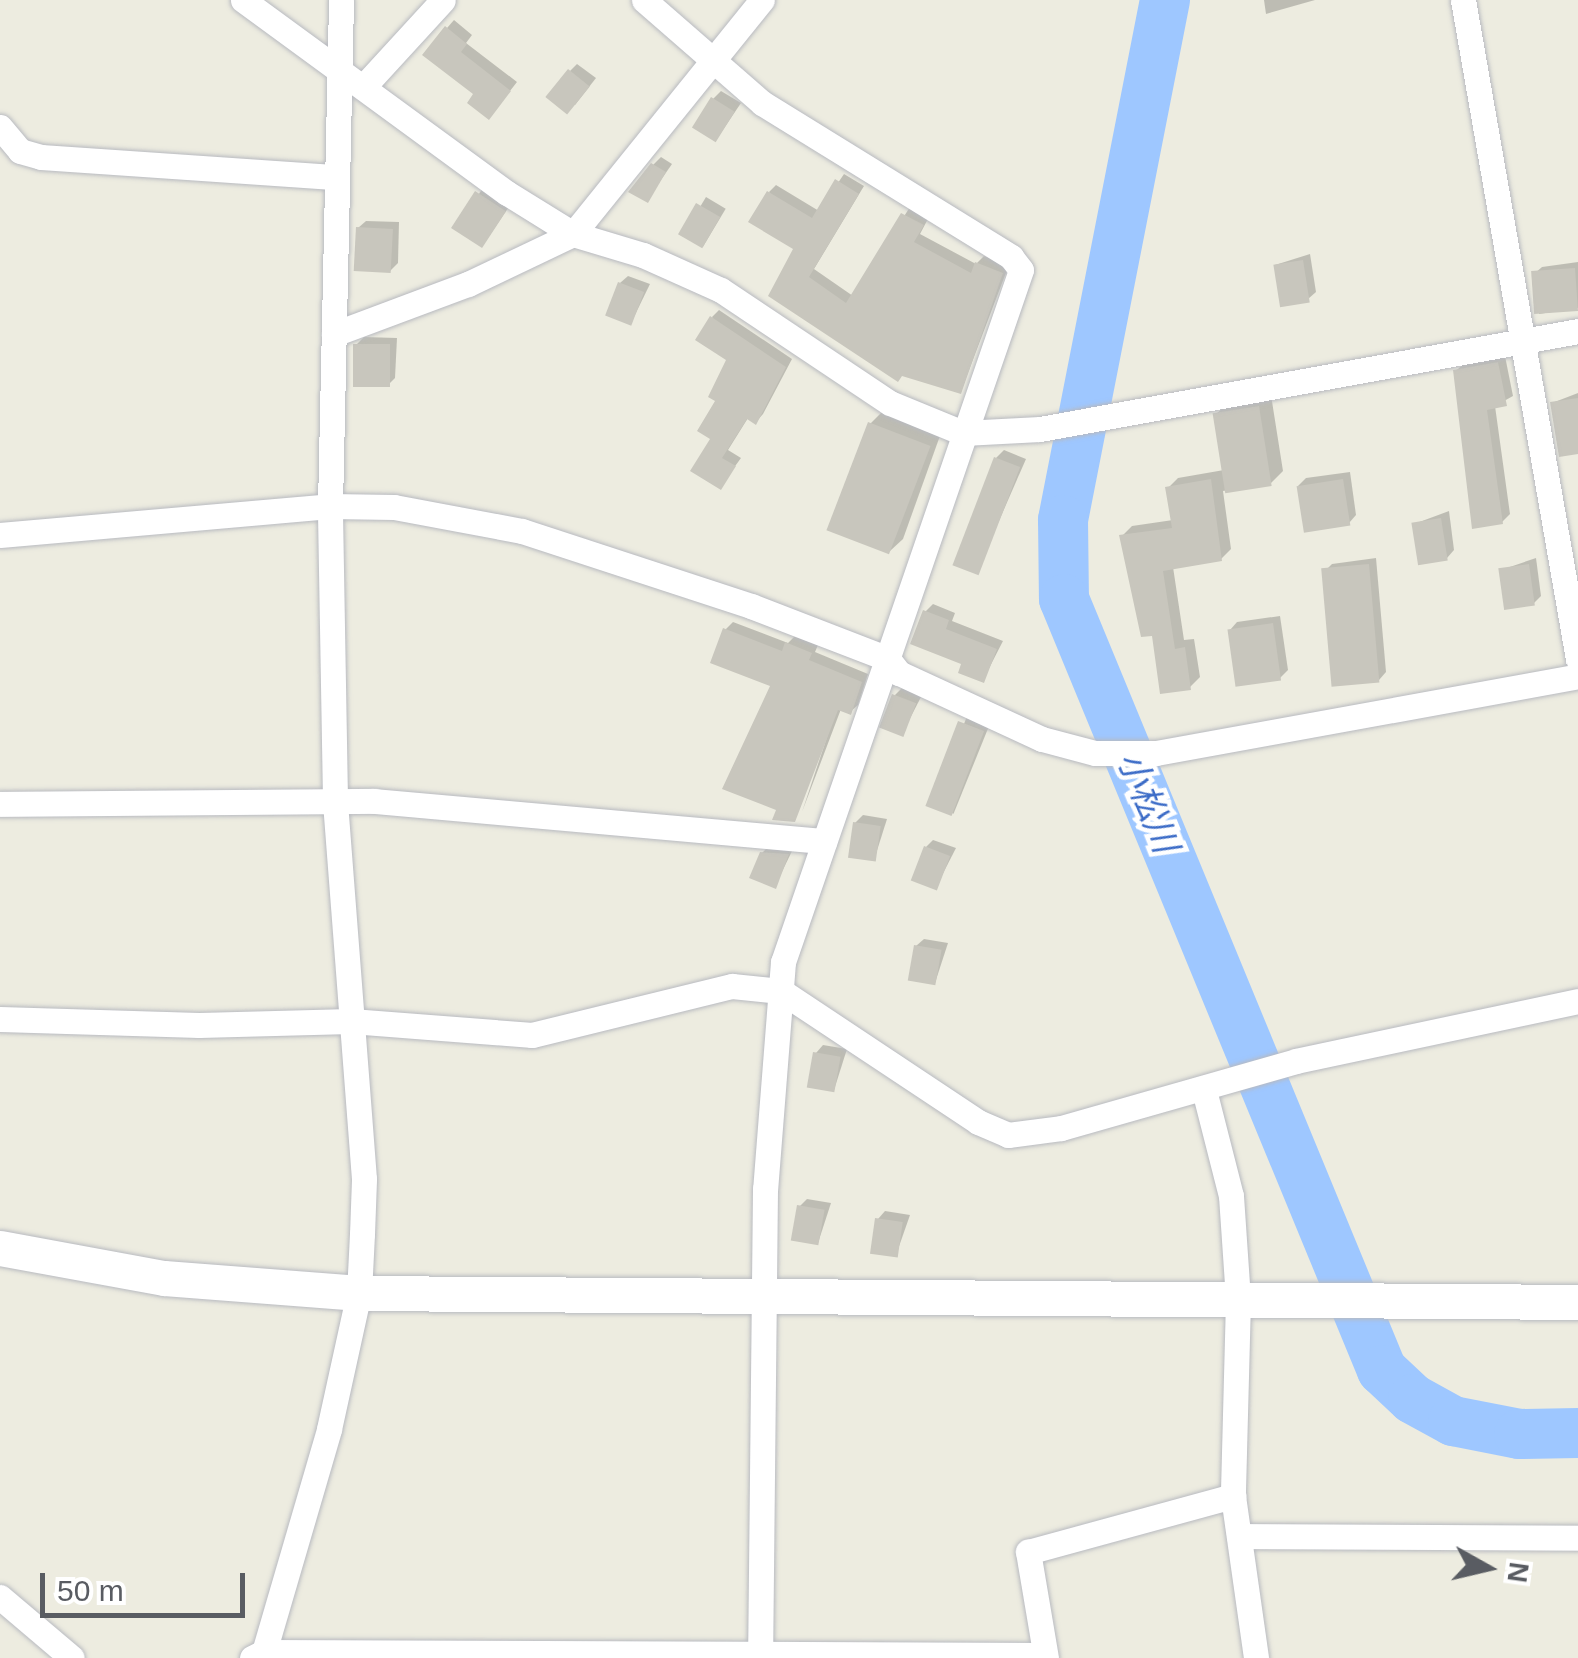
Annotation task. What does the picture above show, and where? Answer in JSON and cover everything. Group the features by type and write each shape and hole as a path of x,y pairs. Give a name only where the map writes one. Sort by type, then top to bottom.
{"street":[{"path":"243,0 335,62 507,193 573,234 643,255 721,290 890,403 963,433 1040,429 1578,331"},
{"path":"341,0 335,62 330,506 335,799 364,1180 358,1293 330,1428 258,1655 1046,1656 1028,1552 1233,1496"},
{"path":"365,84 444,0"},
{"path":"644,0 762,103 1011,257 1021,270 783,962 762,1299 760,1656"},
{"path":"334,334 468,284 573,234 762,0"},
{"path":"1463,0 1578,660"},
{"path":"0,127 20,151 42,156 333,177"},
{"path":"0,535 330,506 394,508 522,532 751,606 888,660 899,673 1042,739 1095,754 1156,753 1578,676"},
{"path":"0,804 335,799 824,841"},
{"path":"0,1019 199,1026 351,1022 532,1035 732,986 781,990 978,1122 1008,1135 1217,1086 1283,1065 1578,1001"},
{"path":"1217,1086 1231,1196 1238,1300 1233,1496 1256,1658"},
{"path":"0,1248 164,1278 358,1293 762,1299 1578,1302"},
{"path":"1238,1536 1578,1538"},
{"path":"0,1597 72,1658"}],"building":[{"path":"445,26 467,44 461,52 511,91 489,120 467,103 473,94 422,55"},
{"path":"568,69 590,87 567,115 545,97"},
{"path":"711,97 735,112 716,142 692,128"},
{"path":"651,163 666,172 648,203 628,192"},
{"path":"835,179 859,194 809,277 846,303 901,213 924,225 914,242 971,273 975,262 1003,273 961,394 902,376 898,382 768,296 793,249 748,222 767,191 812,218"},
{"path":"475,191 506,211 482,248 451,228"},
{"path":"696,203 720,217 702,248 678,234"},
{"path":"356,227 393,229 391,273 354,271"},
{"path":"1303,260 1310,302 1280,307 1273,265"},
{"path":"1575,268 1578,311 1534,314 1531,271"},
{"path":"618,282 644,292 631,326 605,316"},
{"path":"710,316 786,367 756,425 747,419 722,458 736,466 721,490 690,471 710,439 697,431 715,401 708,397 726,360 695,340"},
{"path":"353,344 390,344 390,387 353,387"},
{"path":"1498,362 1507,406 1487,410 1503,524 1472,529 1453,370"},
{"path":"1578,398 1578,454 1559,457 1550,402"},
{"path":"1259,406 1272,486 1225,493 1213,413"},
{"path":"868,422 931,446 889,554 826,530"},
{"path":"994,457 1020,467 979,575 952,565"},
{"path":"1211,479 1222,561 1163,571 1175,649 1185,647 1191,690 1160,694 1152,636 1141,637 1119,535 1172,528 1165,487"},
{"path":"1343,479 1350,525 1304,533 1297,486"},
{"path":"1441,518 1448,560 1418,565 1411,523"},
{"path":"1369,564 1379,683 1332,687 1321,568"},
{"path":"1529,564 1535,606 1504,610 1498,568"},
{"path":"923,610 949,620 946,629 997,649 984,683 958,673 961,664 910,644"},
{"path":"1273,623 1281,680 1236,687 1227,629"},
{"path":"723,628 782,651 785,642 812,653 809,660 862,682 851,715 838,710 795,822 772,820 776,810 722,789 770,686 710,663"},
{"path":"892,694 916,703 903,737 879,728"},
{"path":"958,721 984,731 952,816 925,806"},
{"path":"853,822 881,826 876,862 848,858"},
{"path":"924,846 950,856 937,891 911,881"},
{"path":"760,852 789,854 776,889 749,878"},
{"path":"914,945 942,950 935,985 908,980"},
{"path":"813,1052 841,1057 834,1092 807,1087"},
{"path":"797,1205 825,1210 818,1245 791,1240"},
{"path":"875,1218 903,1222 898,1258 870,1254"}],"waterway":[{"name":"小松川","path":"1165,0 1063,520 1064,599 1382,1370 1413,1399 1453,1421 1519,1434 1578,1433"}]}
